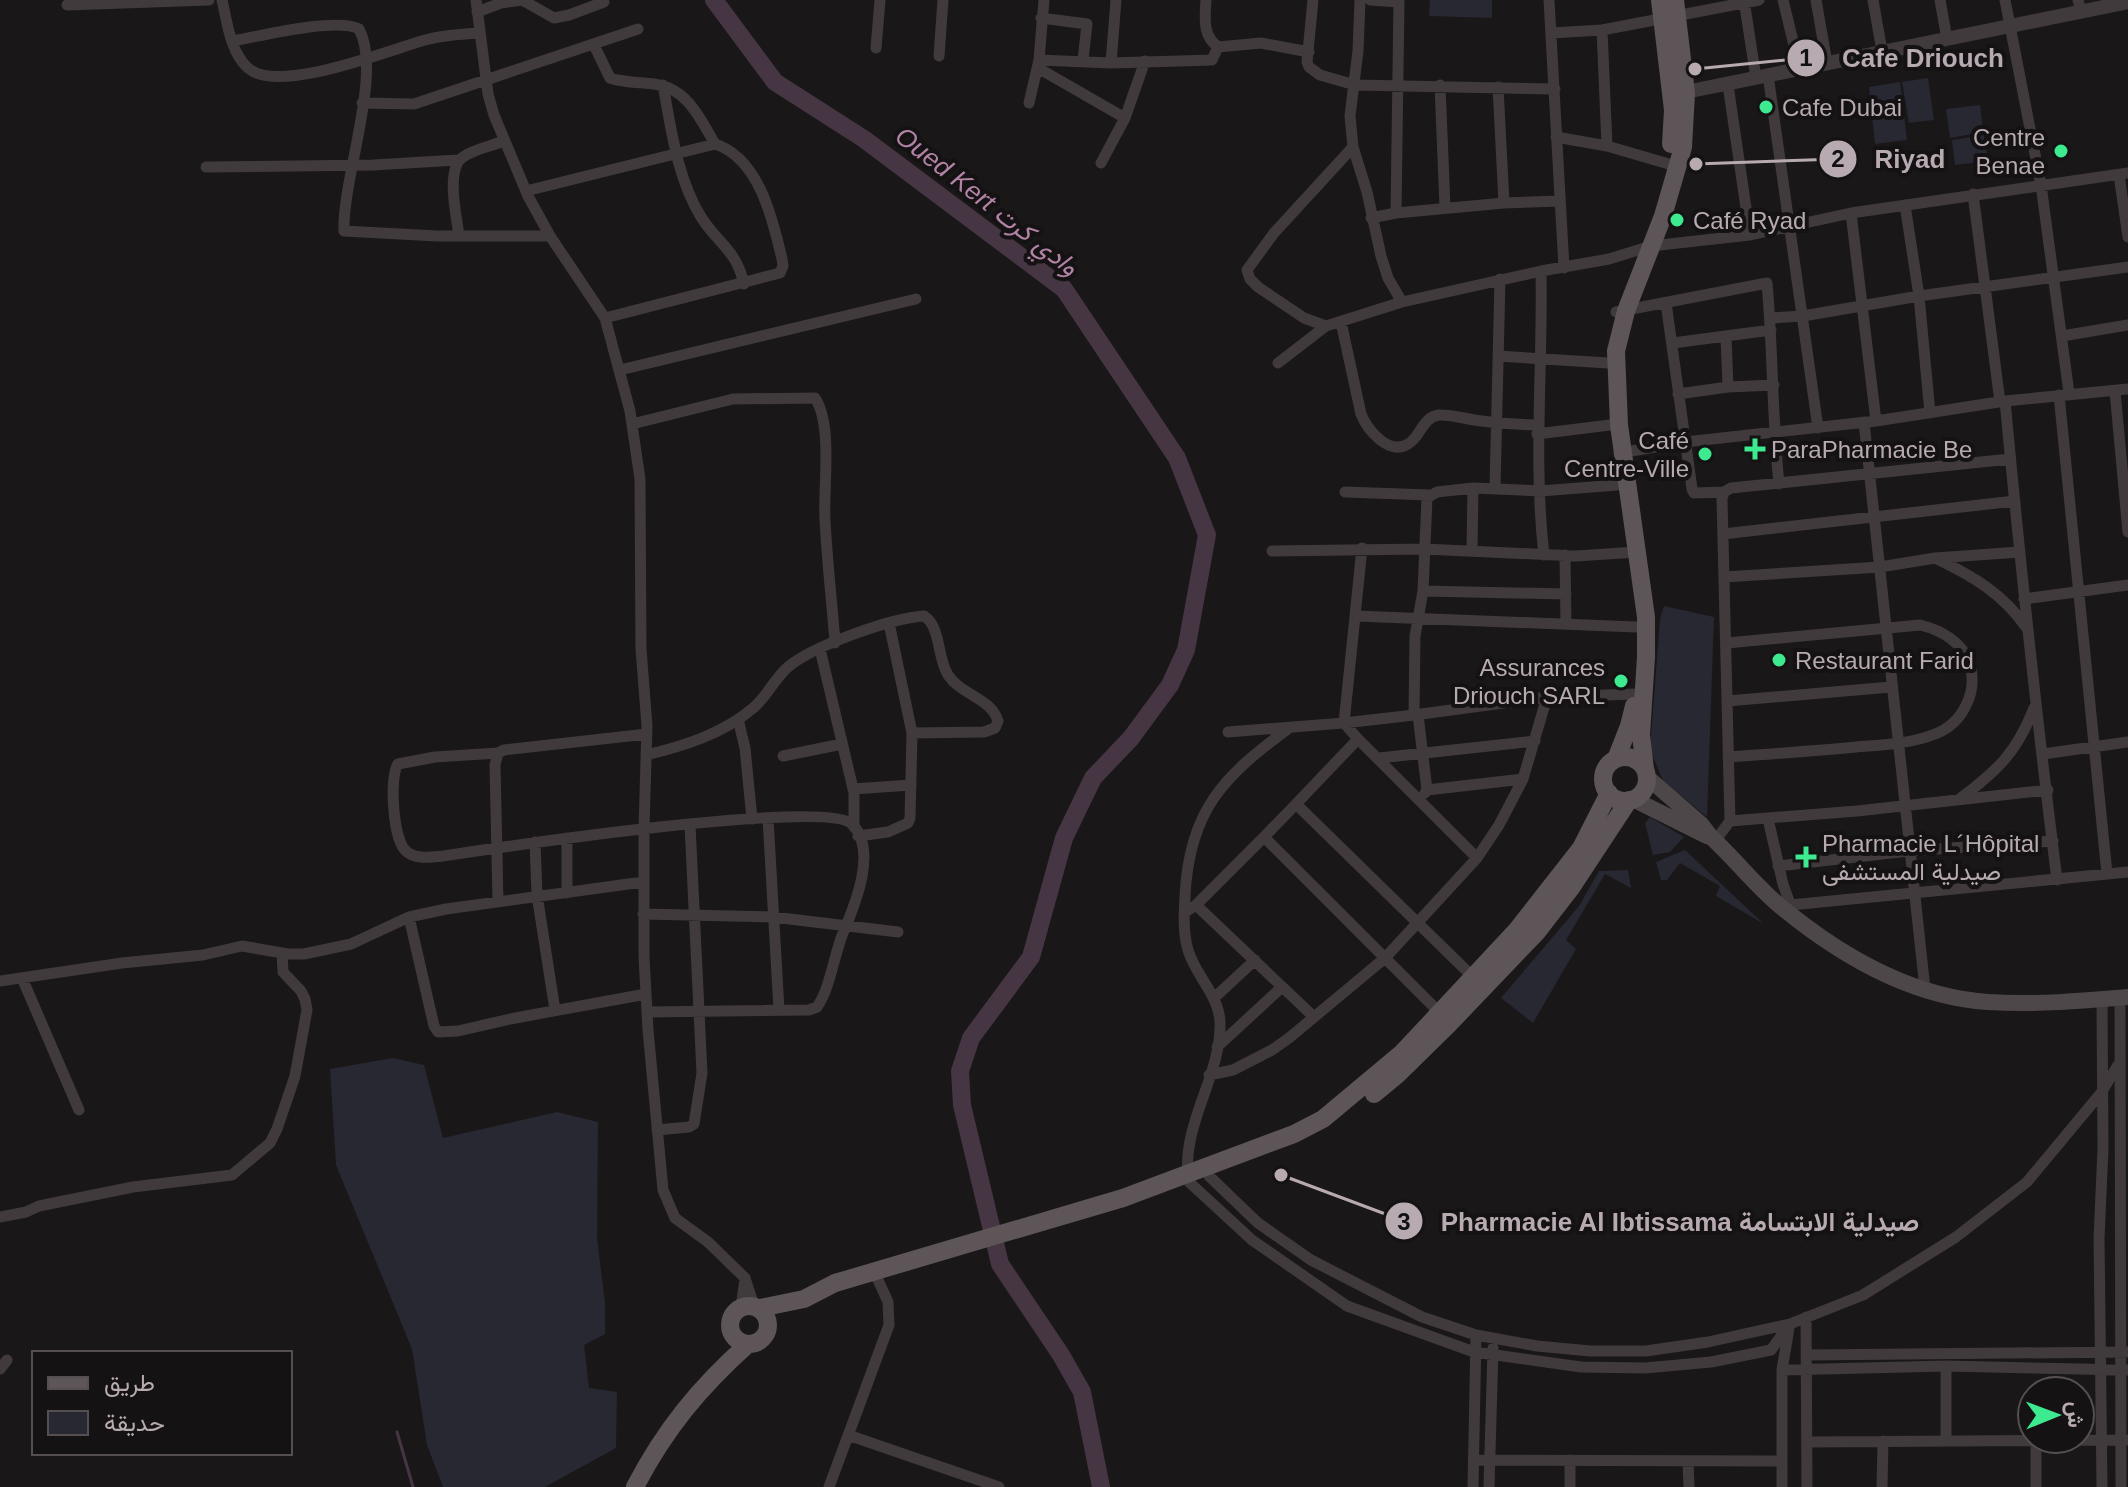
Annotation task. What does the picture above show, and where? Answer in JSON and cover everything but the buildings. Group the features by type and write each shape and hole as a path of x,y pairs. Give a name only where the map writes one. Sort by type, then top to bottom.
{"main road":[{"path":"1660,0 1671,12 1685,128 1610,339 1610,425 1619,453 1632,552 1636,694 1629,726 1616,759 1604,774 1605,787 1618,799 1631,800 1713,839"},
{"path":"1183,1179 1209,1176 1272,1154 1318,1132 1365,1102 1397,1075 1537,932 1631,800 1645,788 1641,735 1646,617 1617,485 1619,425 1616,351 1621,312"},
{"path":"1616,759 1635,759 1713,839 1785,905 1841,951 1880,972 1925,989 1988,1002 2102,1001 2124,997"},
{"path":"740,1340 761,1341 804,1299 835,1283 1183,1179 1323,1119 1373,1079 1474,978 1563,875 1588,837 1609,793"},
{"path":"740,1340 730,1322 736,1310 804,1299"},
{"path":"752,1307 768,1318 768,1331"},
{"path":"635,1487 677,1418 740,1340"}],"street":[{"path":"67,5 209,0"},
{"path":"222,0 233,41 244,65 254,73 267,75 311,73 366,60 429,39 480,33"},
{"path":"604,2 554,18 522,0 477,6 490,105 526,191 550,236 605,318 632,424 640,479 641,649 647,734 643,882 646,994 663,1190 670,1210 684,1227 708,1242 745,1278 752,1307"},
{"path":"876,48 880,0"},
{"path":"939,56 943,0"},
{"path":"1029,103 1038,64 1044,0"},
{"path":"1111,63 1116,0"},
{"path":"1206,0 1206,30 1218,47 1261,43 1309,52"},
{"path":"1313,0 1307,62 1313,71 1355,85 1555,89"},
{"path":"1360,0 1350,116 1353,147 1388,278 1402,302"},
{"path":"1370,0 1399,1 1396,213"},
{"path":"1549,0 1564,268"},
{"path":"1551,33 1602,30 1671,12 1759,0"},
{"path":"1783,0 1800,70"},
{"path":"1816,0 1827,63"},
{"path":"1873,0 1882,51"},
{"path":"1940,0 1947,39"},
{"path":"2005,0 2041,185 2062,336 2079,592 2107,874"},
{"path":"1744,1 1762,77 1789,225 1818,428"},
{"path":"1679,93 2011,26 2079,6 2128,2"},
{"path":"1041,18 1087,24 1083,60"},
{"path":"233,41 321,26 354,26 362,35 366,60 344,231 550,236"},
{"path":"362,103 414,104 638,29"},
{"path":"1602,30 1607,146"},
{"path":"594,45 610,78 663,85 685,98 715,144 731,153 762,189 782,259 780,273 605,318"},
{"path":"1038,64 1083,60 1111,63 1212,60 1218,47"},
{"path":"1101,163 1125,118 1145,61"},
{"path":"1038,64 1125,118"},
{"path":"663,85 676,154 701,216 730,249 744,284"},
{"path":"1440,85 1445,207"},
{"path":"1728,85 1750,235"},
{"path":"1498,87 1504,203"},
{"path":"1556,137 1607,146 1673,166"},
{"path":"206,167 458,160 504,141"},
{"path":"526,191 715,144"},
{"path":"1326,326 1304,318 1258,287 1247,270 1274,233 1353,147"},
{"path":"458,160 453,187 459,236"},
{"path":"1278,363 1326,326 1402,302 1644,249 1750,235 1851,213 1973,194 2123,174 2128,237"},
{"path":"1973,194 2010,459 2035,706 2057,880"},
{"path":"1371,218 1445,207 1559,201"},
{"path":"1905,205 1919,296 1930,413"},
{"path":"1851,213 1864,307 1874,517 1925,989"},
{"path":"1673,343 1726,337 1803,316 1919,296 2128,267"},
{"path":"1541,271 1538,429 1540,522 1544,555"},
{"path":"1495,487 1500,279"},
{"path":"1621,312 1767,283 1774,385 1773,433 1779,484"},
{"path":"620,370 916,299"},
{"path":"1666,303 1694,493 2010,459"},
{"path":"1341,322 1361,414 1366,425 1382,442 1407,445 1435,416 1538,429 1610,425"},
{"path":"2062,336 2128,325"},
{"path":"1726,337 1728,387"},
{"path":"1498,356 1608,363"},
{"path":"1678,394 1774,385"},
{"path":"1619,453 1685,442 1870,422 2002,401 2128,389"},
{"path":"2115,391 2128,532"},
{"path":"632,424 733,399 815,398 822,413 823,425 825,519 835,643"},
{"path":"1345,492 1429,495 1473,488 1541,491 1617,485"},
{"path":"1472,549 1473,488"},
{"path":"1724,492 1730,821"},
{"path":"1424,795 1424,753 1416,715 1417,617 1423,591 1429,495"},
{"path":"1723,534 2015,501"},
{"path":"1272,551 1362,548 1472,549 1544,555 1632,552"},
{"path":"1362,548 1344,723 1379,758 1424,795 1477,858"},
{"path":"1724,577 1880,567 1935,558 2020,552"},
{"path":"1565,555 1566,624"},
{"path":"1935,558 1975,577 2005,599 2029,631"},
{"path":"2024,599 2128,585"},
{"path":"1423,591 1566,594"},
{"path":"1356,616 1636,627"},
{"path":"646,755 711,734 738,719 761,701 790,665 820,649 889,623 917,617 930,620 942,664 949,676 969,695 988,705 998,721 995,728 984,732 912,733"},
{"path":"647,734 498,753 404,761 395,768 393,778 398,838 407,852 421,857 644,828 768,818 842,819 856,831 888,832 908,823 912,733 889,623"},
{"path":"1727,643 1920,625 1951,638 1964,652 1972,679 1968,702 1958,719 1936,734 1898,744 1728,757"},
{"path":"647,1012 809,1010 817,1007 863,882 863,860 856,831 856,804 820,649"},
{"path":"1727,701 1891,687"},
{"path":"1228,732 1344,723 1547,697 1636,694"},
{"path":"1209,1075 1233,1070 1262,1056 1314,1017 1385,958 1477,858 1499,825 1523,779 1547,697"},
{"path":"1961,799 2002,765 2020,741 2035,706"},
{"path":"738,719 745,748 752,819"},
{"path":"1289,728 1235,770 1214,796 1203,816 1190,854 1184,913 1188,954 1214,998 1220,1020 1217,1047 1183,1179 1252,1240 1347,1306 1474,1352 1581,1367 1645,1368 1711,1362 1771,1350 1790,1324"},
{"path":"1184,913 1196,905 1264,837 1358,739"},
{"path":"1379,758 1535,741"},
{"path":"2043,754 2128,742"},
{"path":"783,756 842,744"},
{"path":"498,753 495,765 498,901"},
{"path":"1424,795 1523,779"},
{"path":"853,789 911,785"},
{"path":"1713,839 1730,821 2048,790"},
{"path":"1296,804 1474,978"},
{"path":"768,818 779,1010"},
{"path":"1768,819 1785,905 2128,872"},
{"path":"657,1130 689,1127 696,1120 702,1073 690,825"},
{"path":"1264,837 1441,1014"},
{"path":"567,838 567,893"},
{"path":"1778,866 1908,851 2053,841"},
{"path":"535,842 537,895 555,1010"},
{"path":"0,981 203,955 242,946 304,954 341,947 374,936 409,917 537,895 643,882"},
{"path":"1196,905 1314,1017"},
{"path":"643,914 773,917 898,932"},
{"path":"409,917 434,1026 438,1032 458,1031 646,994"},
{"path":"0,1217 133,1187 232,1175 266,1147 277,1129 295,1076 307,1010 305,999 283,972 282,953"},
{"path":"1214,998 1255,960"},
{"path":"22,978 79,1110"},
{"path":"1217,1047 1282,987"},
{"path":"2121,1487 2125,1352 2118,1065 2124,997"},
{"path":"2102,1001 2103,1149 2099,1238 2102,1487"},
{"path":"1209,1176 1258,1223 1311,1260 1410,1311 1476,1335 1590,1351 1646,1351 1708,1342 1790,1324 1863,1295 1979,1219 2027,1182 2101,1093 2118,1065"},
{"path":"2099,1238 2120,1237"},
{"path":"829,1487 889,1325 888,1302 874,1271"},
{"path":"1806,1317 1807,1487"},
{"path":"1782,1487 1782,1370 1790,1324"},
{"path":"1473,1487 1476,1335"},
{"path":"1489,1487 1494,1338"},
{"path":"1808,1355 2125,1352"},
{"path":"1782,1370 1946,1366 2125,1370"},
{"path":"1946,1366 1946,1441"},
{"path":"848,1435 999,1487"},
{"path":"2096,1440 2124,1440"},
{"path":"1882,1487 1883,1441"},
{"path":"1807,1442 2016,1441"},
{"path":"2036,1455 2036,1487"},
{"path":"1474,1460 1782,1461"},
{"path":"1570,1460 1570,1487"},
{"path":"1688,1461 1689,1487"}],"green space":[{"path":"1430,0 1492,0 1492,18 1429,16"},
{"path":"1928,78 1934,120 1909,123 1902,82"},
{"path":"1900,82 1907,140 1875,144 1869,87"},
{"path":"1980,105 1983,132 1950,138 1946,109"},
{"path":"1984,135 1988,161 1955,165 1952,140"},
{"path":"1664,606 1714,617 1707,817 1663,781 1650,749 1660,619"},
{"path":"1650,817 1684,837 1670,852 1653,855 1645,823"},
{"path":"1685,850 1764,924 1716,896 1720,886 1680,863 1667,880 1661,880 1656,862"},
{"path":"1628,870 1631,888 1605,874 1566,940 1576,949 1533,1023 1501,998 1579,906 1599,871"},
{"path":"393,1058 424,1065 443,1138 557,1112 598,1122 597,1238 605,1303 605,1334 584,1345 589,1388 617,1392 616,1448 545,1487 443,1487 427,1445 412,1349 336,1165 330,1069"}],"waterway":[{"name":"Oued Kert وادي كرت","path":"714,0 775,82 864,139 1064,289 1177,458 1207,535 1186,650 1170,685 1131,738 1093,778 1064,838 1031,957 971,1038 960,1071 962,1105 1000,1264 1082,1392 1101,1487"},
{"path":"397,1432 413,1487"}],"place":[{"name":"Cafe Driouch","path":"1695,69"},
{"name":"Cafe Dubai","path":"1766,107"},
{"name":"Centre Benae","path":"2061,151"},
{"name":"Riyad","path":"1696,164"},
{"name":"Café Ryad","path":"1677,220"},
{"name":"ParaPharmacie Be","path":"1755,449"},
{"name":"Café Centre-Ville","path":"1705,454"},
{"name":"Restaurant Farid","path":"1779,660"},
{"name":"Assurances Driouch SARL","path":"1621,681"},
{"name":"Pharmacie L´Hôpital صيدلية المستشفى","path":"1806,857"},
{"name":"Pharmacie Al Ibtissama صيدلية الابتسامة","path":"1281,1175"}]}
